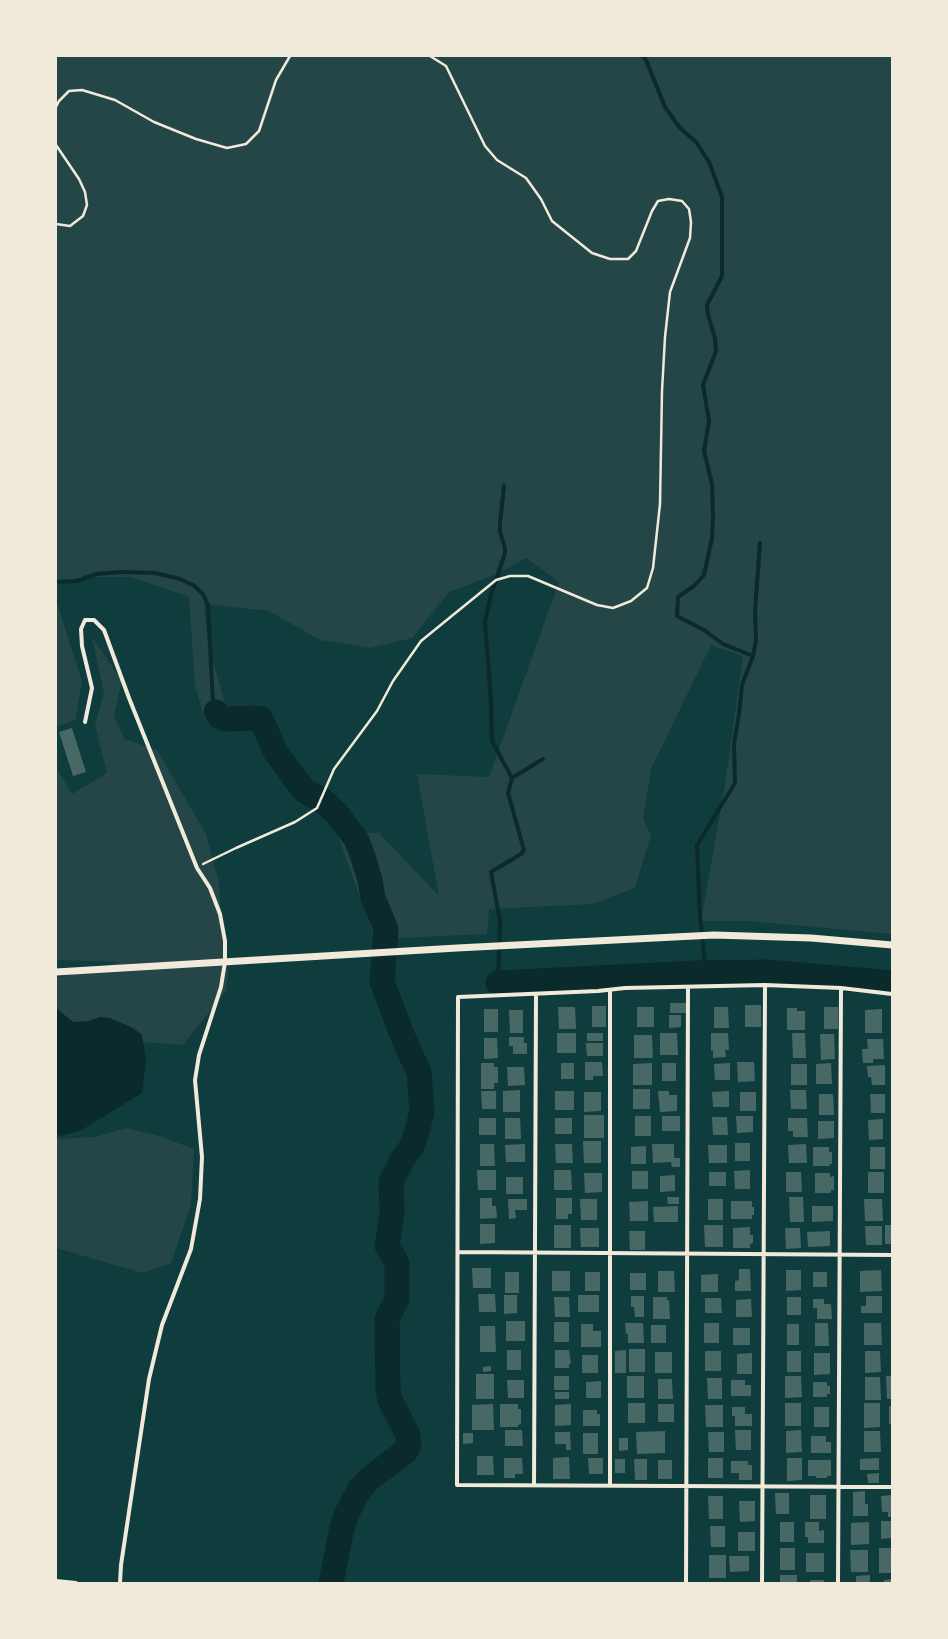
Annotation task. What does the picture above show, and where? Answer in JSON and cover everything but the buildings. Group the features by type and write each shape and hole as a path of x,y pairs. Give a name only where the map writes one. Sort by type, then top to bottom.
{"street":[{"path":"85,722 92,688 82,646 81,629 85,620 94,620 104,630 129,698 197,868 210,888 220,914 225,941 221,987 199,1054 194,1080 202,1157 200,1199 192,1249 162,1325 149,1379 121,1565 120,1583"},
{"path":"56,972 457,948 714,935 811,938 892,945"},
{"path":"762,1583 765,985"},
{"path":"892,994 841,988 765,985 458,997 457,1485 892,1487"},
{"path":"686,1583 688,987"},
{"path":"838,1583 841,988"},
{"path":"610,990 610,1485"},
{"path":"534,1485 536,994"},
{"path":"458,1252 892,1255"},
{"path":"56,1581 76,1583"}],"path":[{"path":"56,107 59,101 69,91 82,90 115,100 154,122 196,140 227,148 246,144 259,131 276,80 290,56"},
{"path":"197,868 236,848 295,822 317,808 334,769 377,711 393,681 421,640 496,580 510,576 528,576 597,606 613,608 631,601 647,588 653,568 660,504 662,391 665,337 670,292 690,238 691,222 689,209 682,201 669,199 658,201 652,211 636,251 628,260 610,259 592,253 552,221 541,199 526,178 497,160 485,146 446,66 430,56"},
{"path":"56,145 85,192 87,205 83,216 70,226 56,224"}],"shaded area":[{"path":"56,56 892,56 892,934 749,921 701,921 725,785 743,656 711,645 651,769 643,819 651,835 635,888 592,904 489,909 487,934 375,939 337,833 379,833 439,896 417,774 489,777 559,582 526,558 497,574 449,592 412,638 370,648 320,640 269,611 204,604 208,645 226,706 246,706 240,725 205,721 195,685 189,597 131,577 94,577 58,580 56,577"},
{"path":"56,599 82,682 75,720 56,727"},
{"path":"92,637 122,681 114,715 124,739 157,750 206,834 219,883 223,939 228,972 226,991 183,1045 130,1041 56,1020 56,978 120,962 56,960 56,767 72,794 107,773 95,725 104,693"},
{"path":"56,1008 73,1022 88,1021 100,1017 110,1018 133,1028 142,1035 146,1060 142,1093 80,1131 59,1136 56,1135"},
{"path":"126,1128 159,1136 194,1149 191,1205 171,1263 143,1273 56,1248 56,1139 95,1137"}],"waterway":[{"path":"642,56 646,60 665,107 680,128 696,142 709,162 722,197 722,276 707,305 708,315 715,338 716,351 703,385 709,421 704,451 712,484 712,538 704,575 694,586 678,597 677,616 704,630 723,644 753,656"},
{"path":"498,983 500,921 491,872 521,854 524,850 508,793 512,778 492,741 491,701 485,622 491,595 505,553 500,532 504,486"},
{"path":"706,973 700,916 697,845 735,783 734,744 742,685 753,656 756,640 755,610 760,543"},
{"path":"56,582 77,581 96,574 120,572 155,573 180,579 193,585 203,594 208,605 213,704 216,712"},
{"path":"216,712 220,717 226,719 261,719 275,751 299,784 305,791 323,801 337,814 356,839 370,880 373,898 386,929 382,982 405,1042 419,1072 422,1113 412,1146 402,1160 391,1182 392,1213 387,1246 397,1263 397,1299 387,1319 388,1392 391,1402 408,1435 409,1443 406,1451 368,1480 360,1489 348,1511 342,1528 331,1583"},
{"path":"512,778 543,759"},
{"path":"498,983 697,973 767,972 892,983"}]}
